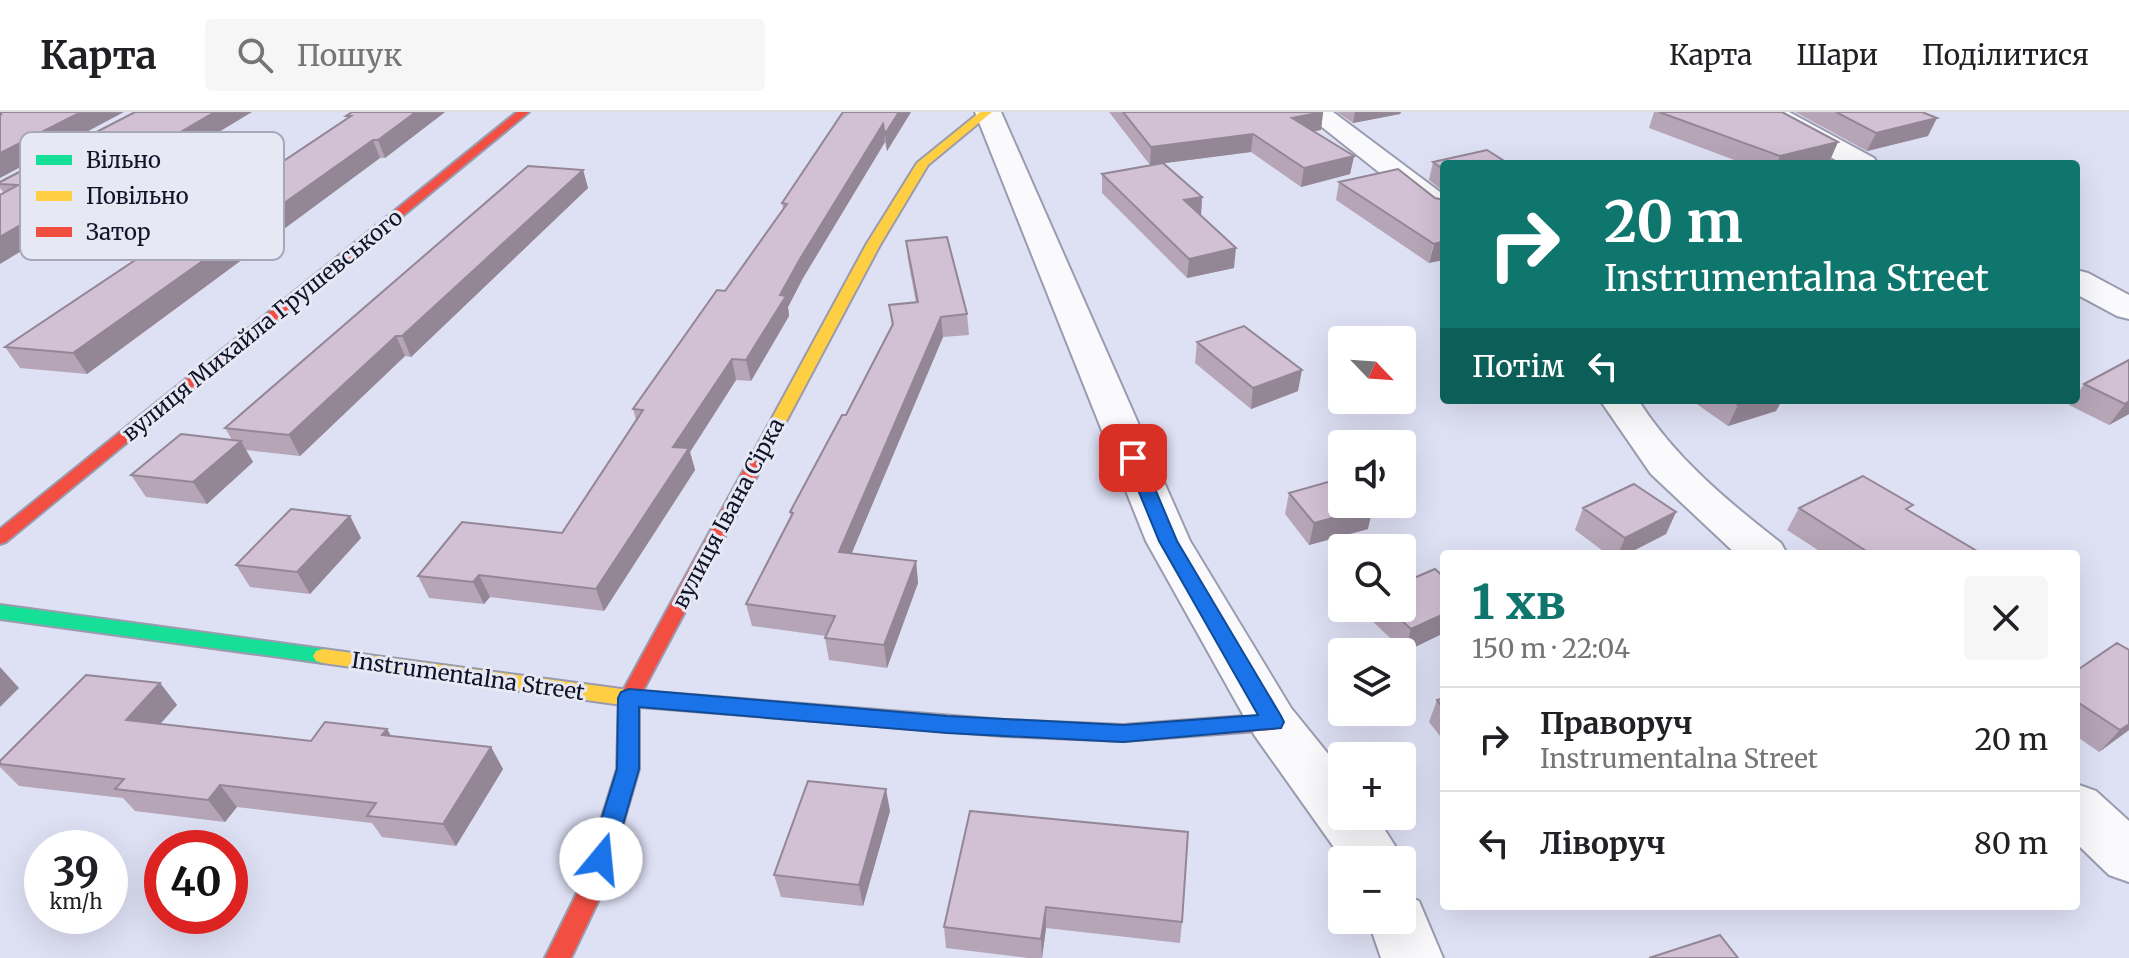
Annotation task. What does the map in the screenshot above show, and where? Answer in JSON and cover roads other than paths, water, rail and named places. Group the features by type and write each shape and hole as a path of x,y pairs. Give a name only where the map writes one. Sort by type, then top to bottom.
{"street":[{"name":"вулиця Михайла Грушевського","path":"0,538 524,112"},
{"name":"вулиця Івана Сірка","path":"558,958 592,889 628,769 629,698 873,245 923,163 988,112"},
{"path":"988,112 1168,541 1273,722 1328,794"},
{"path":"1316,112 1440,206"},
{"path":"1769,112 1857,160"},
{"path":"2080,282 2129,309"},
{"path":"1621,404 1641,436 1675,474 1760,550"},
{"name":"Instrumentalna Street","path":"0,612 629,698 947,725 1123,733 1273,722"},
{"path":"2080,811 2129,857"},
{"path":"1403,934 1412,958"}]}
